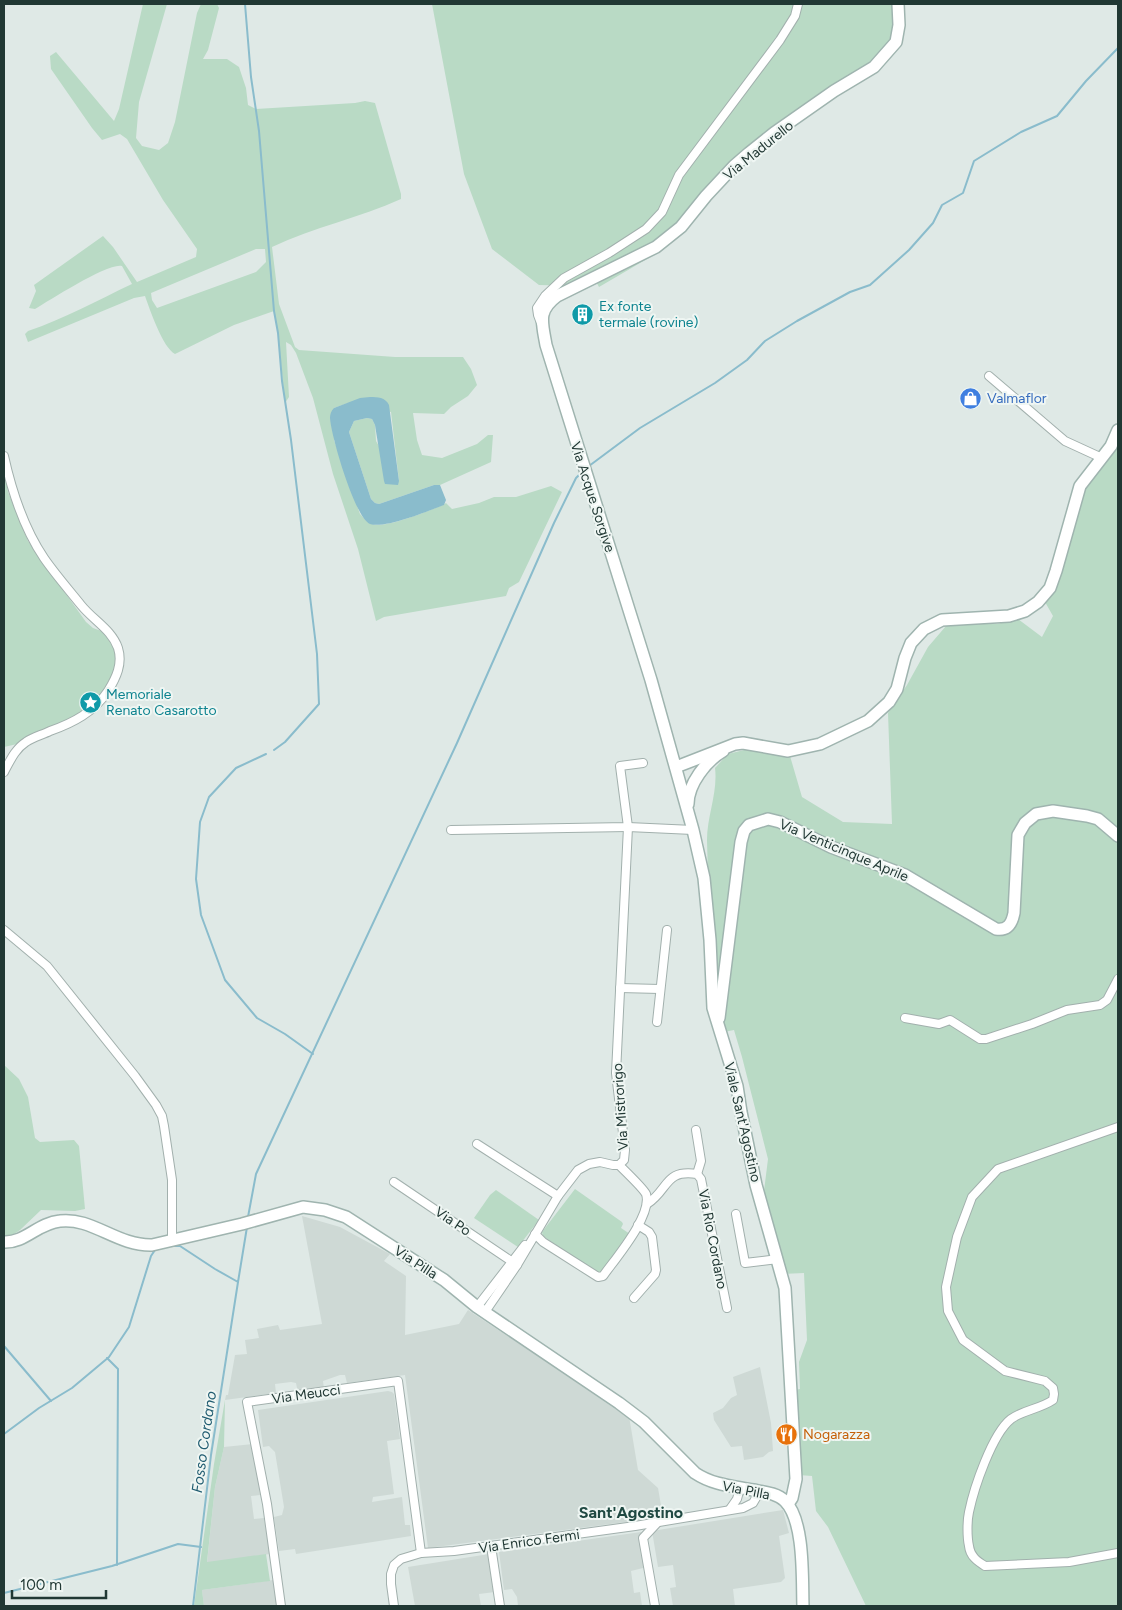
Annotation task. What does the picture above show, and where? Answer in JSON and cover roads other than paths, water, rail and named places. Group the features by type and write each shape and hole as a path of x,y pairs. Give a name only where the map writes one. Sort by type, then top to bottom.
{"street":[{"path":"543,327 537,308 545,296 564,278 609,253 646,229 662,212 679,175 780,40 796,16 798,4"},
{"name":"Via Madurello","path":"543,312 548,303 558,296 656,247 681,227 706,196 749,153 834,91 874,67 896,42 899,25 898,4"},
{"name":"Via Acque Sorgive","path":"543,312 546,345 559,390 651,680"},
{"path":"990,376 1065,441 1102,458"},
{"path":"676,767 725,746 743,743 788,751 820,744 868,721 890,702 898,689 905,658 912,644 924,629 942,620 1009,616 1025,611 1038,602 1050,588 1056,572 1080,486 1111,446 1118,430"},
{"path":"4,456 17,505 32,538 44,558 85,609 111,635 118,647 120,657 118,671 107,692 87,715 26,742 14,753 4,772"},
{"name":"Viale Sant'Agostino","path":"651,680 693,830 704,878 710,940 713,1008 737,1086 740,1112 756,1185 785,1288 796,1479 785,1501"},
{"path":"687,811 688,796 696,778 718,754 729,747 743,743"},
{"name":"Via Mistrorigo","path":"620,1165 624,1160 625,1150 616,1073 628,827 620,766 643,763"},
{"name":"Via Venticinque Aprile","path":"719,1024 740,842 744,831 749,825 768,819 780,822 831,847 905,875 996,929 1001,930 1007,928 1012,922 1014,913 1018,835 1025,824 1036,814 1053,811 1087,816 1098,819 1118,836"},
{"path":"451,830 628,827 693,830"},
{"path":"4,930 46,966 156,1105 162,1116 172,1180 172,1240"},
{"path":"657,1022 666,930"},
{"path":"905,1018 939,1024 950,1020 980,1039 986,1039 1067,1010 1100,1005 1107,1000 1118,979"},
{"path":"620,988 660,988"},
{"path":"1118,1127 998,1169 972,1196 957,1237 946,1288 948,1311 963,1340 1005,1370 1045,1381 1053,1388 1054,1394 1053,1400 1045,1406 1011,1419 988,1451 968,1513 969,1547 974,1558 985,1566 1069,1562 1118,1552"},
{"path":"696,1130 701,1161 697,1174"},
{"path":"477,1144 558,1196"},
{"path":"481,1310 515,1264 558,1196 578,1170 589,1164 600,1162 620,1165 645,1193 647,1204"},
{"name":"Via Rio Cordano","path":"535,1234 543,1242 598,1277 603,1276 638,1225 647,1204 655,1199 676,1174 697,1174 704,1185 726,1308"},
{"name":"Via Po","path":"394,1182 515,1264"},
{"name":"Via Pilla","path":"4,1242 28,1236 40,1226 60,1220 81,1222 129,1243 152,1245 242,1224 303,1207 325,1210 346,1216 444,1280 481,1310 644,1422 694,1473 715,1483 750,1489 785,1501"},
{"path":"736,1214 745,1263 778,1259"},
{"path":"634,1298 655,1274 656,1270 652,1237 638,1225"},
{"name":"Via Meucci","path":"281,1606 267,1504 247,1402 398,1381 421,1553"},
{"path":"730,1509 737,1499 750,1489"},
{"name":"Via Enrico Fermi","path":"394,1606 391,1574 394,1565 401,1559 421,1553 454,1551 657,1523 750,1505 758,1496 750,1489"},
{"path":"785,1501 795,1518 800,1537 802,1606"},
{"path":"655,1606 643,1538 657,1523"},
{"path":"491,1546 500,1606"}],"water":[{"path":"360,398 383,399 389,405 399,481 398,485 385,484 375,425 372,419 367,418 354,421 349,432 371,499 379,504 434,485 440,485 446,500 444,505 407,519 386,524 370,524 364,518 351,493 345,476 330,417 331,411 334,408"}],"waterway":[{"path":"245,4 251,77 259,131 274,311 317,654 319,704 285,742 274,750"},
{"path":"589,466 640,428 715,383 747,360 765,341 850,292 870,285 909,250 933,223 942,205 963,193 974,161 1021,132 1057,116 1086,81 1118,48"},
{"path":"248,1217 256,1174 457,743 554,523 576,478 581,473"},
{"path":"266,754 236,768 209,797 200,822 196,879 201,915 225,980 257,1018 285,1034 313,1054"},
{"path":"171,1246 180,1246 238,1282 247,1227"},
{"path":"4,1434 39,1408 72,1388 109,1357 129,1327 151,1256 157,1249"},
{"name":"Fosso Cordano","path":"193,1606 211,1455 238,1282"},
{"path":"4,1346 51,1401"},
{"path":"107,1358 118,1369 117,1565"},
{"path":"4,1593 112,1566 178,1544 201,1547"}],"place":[{"name":"Ex fonte termale (rovine)","path":"583,314"},
{"name":"Valmaflor","path":"971,398"},
{"name":"Memoriale Renato Casarotto","path":"90,702"},
{"name":"Nogarazza","path":"787,1434"}],"district":[{"name":"Sant'Agostino","path":"631,1512"}]}
